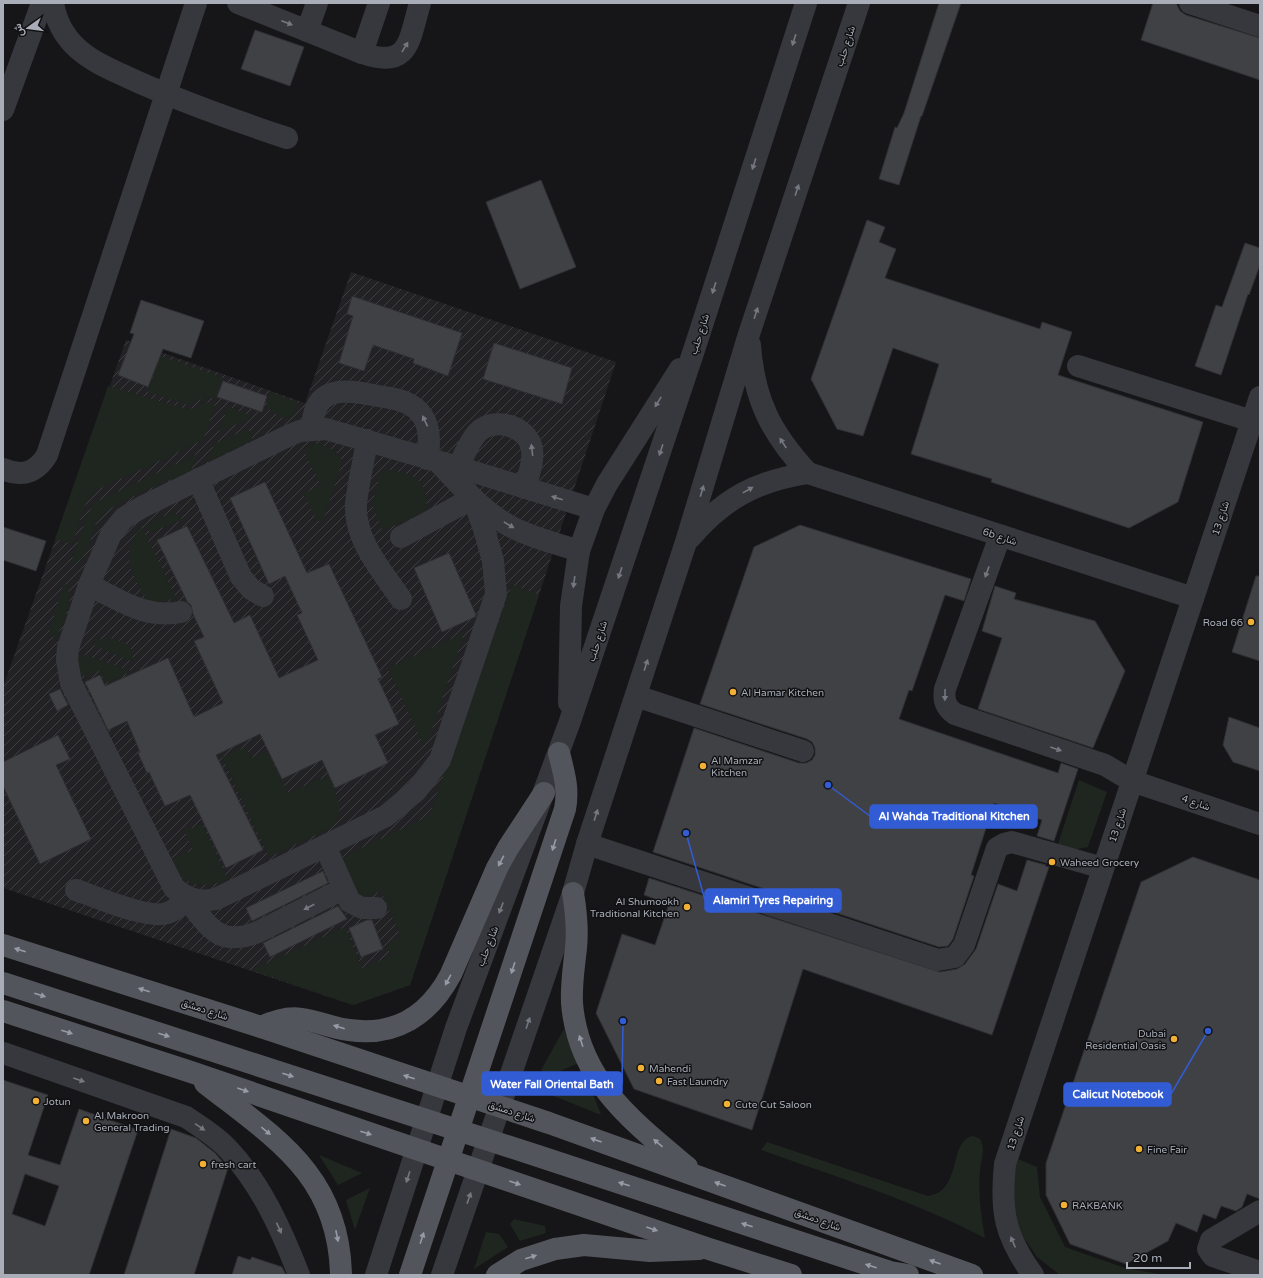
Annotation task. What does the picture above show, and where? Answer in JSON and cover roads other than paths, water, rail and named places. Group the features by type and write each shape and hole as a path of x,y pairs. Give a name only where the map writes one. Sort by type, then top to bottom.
{"main road":[{"path":"410,1275 471,1097 565,809 567,798 567,781 559,753"},
{"path":"261,1027 280,1020 301,1018 348,1030 366,1032 384,1030 396,1027 416,1016 431,1004 444,989 452,974 497,868 518,832 544,793"},
{"path":"574,893 577,920 572,977 572,1004 578,1034 589,1065 603,1088 620,1108 640,1128 699,1177"},
{"name":"شارع دمشق","path":"3,945 261,1027 471,1097 972,1275"},
{"path":"3,983 459,1130 890,1272 908,1275"},
{"path":"3,1012 191,1072 478,1171 790,1275"},
{"path":"191,1072 289,1150 308,1173 326,1200 335,1227 341,1256 341,1275"},
{"path":"497,1275 521,1260 562,1248 584,1245 669,1252 706,1248"}],"street":[{"path":"3,110 42,3"},
{"path":"53,3 58,23 66,37 78,49 98,63 166,95 287,138"},
{"path":"3,469 17,474 26,473 35,470 47,455 196,3"},
{"path":"307,31 317,3"},
{"path":"362,53 378,3"},
{"path":"251,6 362,53 387,59 399,55 407,46 420,3"},
{"name":"شارع حلب","path":"376,1275 456,1028 569,724 695,347 806,3"},
{"name":"شارع حلب","path":"442,1275 574,893 587,844 686,542 749,334 859,3"},
{"path":"1190,3 1260,26"},
{"name":"6b شارع","path":"749,334 751,365 758,395 764,410 770,424 787,450 808,473"},
{"path":"569,724 571,606 579,551 594,509 635,439 695,347"},
{"path":"1078,366 1252,421"},
{"path":"312,430 312,420 317,407 326,397 334,392 351,390 404,401 419,410 424,418 429,437 441,463 473,498 498,518 517,530 579,551"},
{"name":"شارع 13","path":"1033,1275 1018,1254 1006,1224 1002,1194 1005,1164 1013,1136 1260,397"},
{"path":"441,463 482,429 493,424 512,426 522,433 530,443 532,449 532,461 525,488"},
{"path":"343,889 244,938 228,938 212,930 185,897 174,888 70,684 67,660 68,648 89,585 111,534 124,518 142,507 198,479 300,431 326,429 594,509"},
{"path":"367,440 356,504 357,518 365,544 401,599"},
{"name":"6b شارع","path":"686,542 705,520 728,502 752,487 780,478 808,473 1193,598"},
{"path":"198,479 241,577 251,589 262,596"},
{"path":"401,537 473,498"},
{"path":"185,897 195,901 216,899 386,816 416,791 440,760 496,594 493,561 473,498"},
{"name":"شارع 4","path":"1000,536 945,689 944,695 947,706 955,714 1105,765 1132,781 1260,824"},
{"path":"89,585 141,611 156,614 181,612"},
{"path":"636,696 803,751"},
{"path":"587,844 938,960 955,956 964,945 997,848 1004,844 1012,842 1103,868"},
{"path":"325,846 350,902 362,908 376,908"},
{"path":"76,890 152,915 168,913 181,904 185,897"},
{"path":"3,1053 186,1117 209,1133 228,1149 260,1194 276,1220 298,1275"},
{"path":"1260,1211 1211,1240 1208,1249 1213,1256 1260,1272"}],"place":[{"name":"Road 66","path":"1251,622"},
{"name":"Al Hamar Kitchen","path":"733,692"},
{"name":"Al Mamzar Kitchen","path":"703,766"},
{"name":"Al Wahda Traditional Kitchen","path":"828,785"},
{"name":"Alamiri Tyres Repairing","path":"686,833"},
{"name":"Waheed Grocery","path":"1052,862"},
{"name":"Al Shumookh Traditional Kitchen","path":"687,907"},
{"name":"Water Fall Oriental Bath","path":"623,1021"},
{"name":"Calicut Notebook","path":"1208,1031"},
{"name":"Dubai Residential Oasis","path":"1174,1039"},
{"name":"Mahendi","path":"641,1068"},
{"name":"Fast Laundry","path":"659,1081"},
{"name":"Jotun","path":"36,1101"},
{"name":"Cute Cut Saloon","path":"727,1104"},
{"name":"Al Makroon General Trading","path":"86,1121"},
{"name":"Fine Fair","path":"1139,1149"},
{"name":"fresh cart","path":"203,1164"},
{"name":"RAKBANK","path":"1064,1205"}]}
